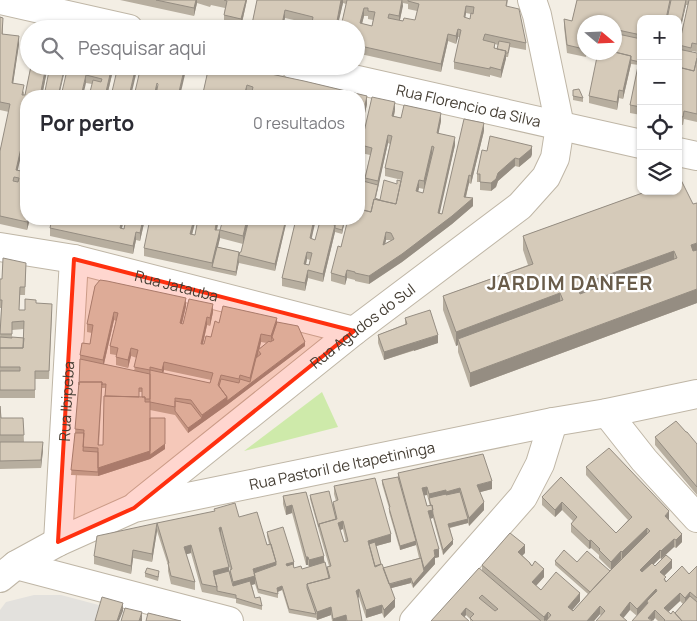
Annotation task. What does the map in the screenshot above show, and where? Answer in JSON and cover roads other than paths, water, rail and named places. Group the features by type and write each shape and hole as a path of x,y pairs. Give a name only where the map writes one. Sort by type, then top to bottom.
{"street":[{"path":"1,0 89,20"},
{"path":"532,0 537,14 560,126"},
{"name":"Rua Florencio da Silva","path":"335,75 637,143"},
{"name":"Rua Agudos do Sul","path":"134,508 354,330 520,206 546,177 549,171 555,158 560,126"},
{"path":"682,153 697,156"},
{"name":"Rua Jatauba","path":"0,247 74,259 354,330"},
{"name":"Rua Ibipeba","path":"58,542 74,259"},
{"name":"Rua Pastoril de Itapetininga","path":"8,572 58,542 134,508 697,394"},
{"path":"607,413 644,460 697,518"},
{"path":"414,621 523,498 540,464 552,422"},
{"path":"8,572 229,621"}],"district":[{"name":"JARDIM DANFER","path":"570,282"}]}
